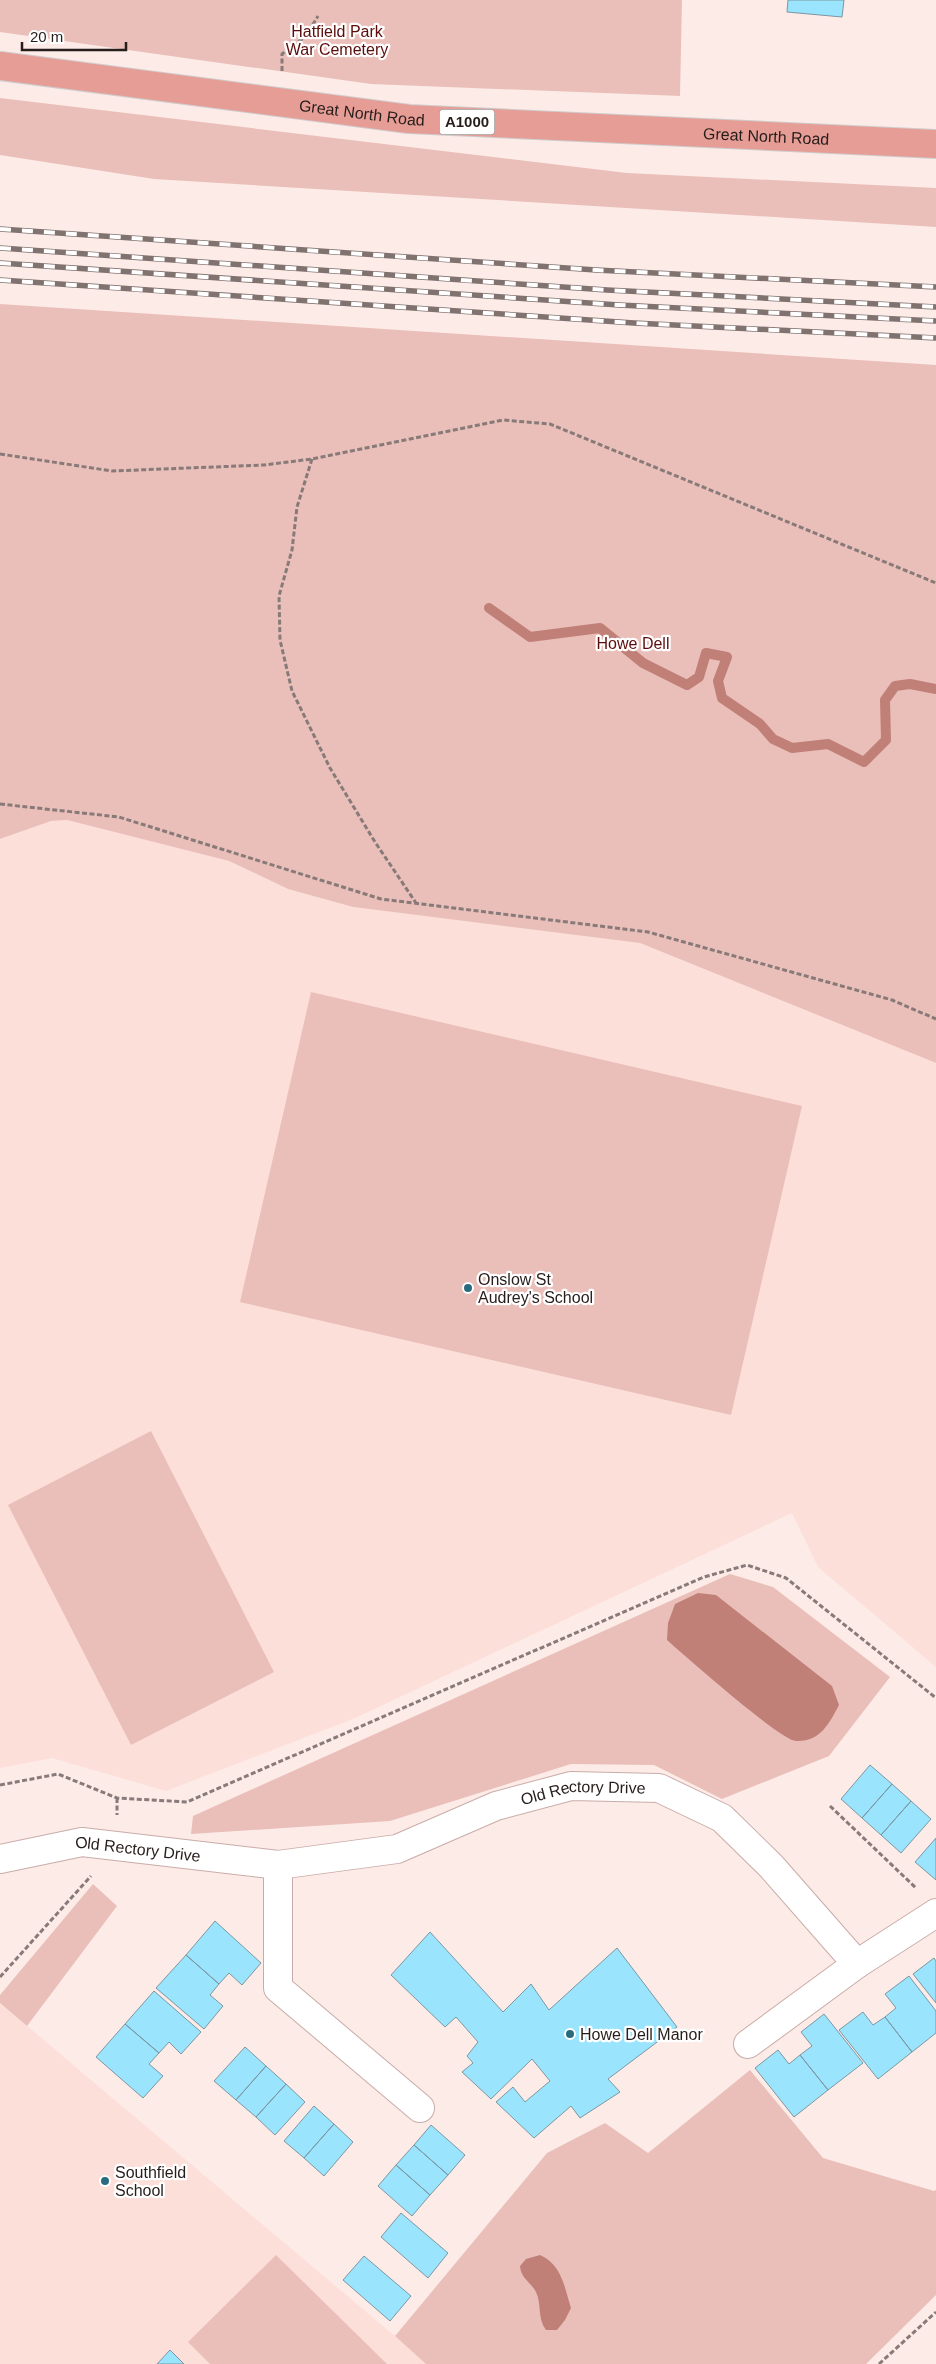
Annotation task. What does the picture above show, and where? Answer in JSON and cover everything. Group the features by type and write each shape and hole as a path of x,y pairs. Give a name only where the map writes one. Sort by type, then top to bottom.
{"main road":[{"name":"Great North Road","path":"0,66 410,119 936,144"}],"street":[{"name":"Old Rectory Drive","path":"0,1859 82,1842 278,1865 397,1849 496,1806 571,1786 659,1788 722,1818 771,1866 857,1964"},
{"path":"278,1865 278,1988 420,2108"},
{"path":"748,2044 857,1964 929,1903"}],"path":[{"path":"280,102 282,54 306,36 318,16"},
{"path":"0,454 112,471 264,466 312,459 503,420 550,424 936,583"},
{"path":"312,459 297,507 292,550 279,596 280,640 292,691 330,768 375,842 416,903"},
{"path":"0,804 119,817 380,899 648,932 892,1000 936,1019"},
{"path":"0,1785 58,1774 117,1798 187,1802 704,1577 747,1565 786,1578 936,1698"},
{"path":"0,1977 118,1846 117,1798"},
{"path":"830,1806 929,1903"},
{"path":"879,2364 936,2312"}],"shaded area":[{"name":"Onslow St Audrey's School","path":"67,820 229,861 288,889 353,907 640,943 936,1063 936,1667 818,1567 792,1513 353,1719 166,1791 52,1758 0,1768 0,839 51,821"},
{"path":"698,1593 716,1595 832,1686 839,1705 827,1725 818,1735 804,1741 796,1741 787,1737 753,1713 667,1640 668,1623 675,1604"},
{"name":"Southfield School","path":"0,2003 27,2026 428,2364 0,2364"},
{"path":"540,2255 558,2270 571,2308 557,2330 546,2330 543,2325 536,2292 524,2277 520,2266 526,2259"}],"green space":[{"name":"Hatfield Park War Cemetery","path":"0,0 682,0 680,96 371,84 0,32"},
{"path":"0,98 627,173 936,188 936,227 154,179 0,155"},
{"name":"Howe Dell","path":"0,304 936,365 936,1063 640,943 353,907 288,889 229,861 67,820 51,821 0,839"},
{"path":"311,992 802,1106 731,1415 240,1302"},
{"path":"151,1431 274,1672 131,1745 8,1505"},
{"path":"730,1574 773,1587 890,1677 829,1756 722,1799 654,1765 571,1764 390,1821 191,1834 193,1816"},
{"path":"93,1884 117,1906 27,2026 0,2003 0,1995"},
{"path":"750,2070 823,2158 934,2191 936,2190 936,2295 866,2364 426,2364 395,2336 547,2153 605,2123 648,2153"},
{"path":"276,2255 387,2364 210,2364 188,2342"}],"building":[{"path":"788,0 844,0 842,17 787,12"},
{"path":"870,1765 892,1784 862,1818 841,1799"},
{"path":"892,1784 911,1801 881,1835 862,1818"},
{"path":"911,1801 931,1819 901,1853 881,1835"},
{"path":"936,1838 936,1880 915,1862"},
{"path":"215,1921 261,1963 242,1985 229,1973 219,1984 186,1955"},
{"name":"Howe Dell Manor","path":"430,1932 503,2012 531,1984 549,2010 617,1948 677,2027 608,2079 620,2092 580,2118 571,2106 534,2138 496,2102 513,2087 525,2102 550,2081 532,2059 491,2099 462,2072 473,2063 467,2056 478,2042 456,2017 445,2027 391,1975"},
{"path":"186,1955 219,1984 210,1995 223,2006 204,2029 156,1988"},
{"path":"934,1958 936,1961 936,2003 913,1974"},
{"path":"909,1976 936,2011 936,2033 912,2052 885,2017 896,2008 885,1994"},
{"path":"154,1991 201,2032 181,2054 169,2042 159,2053 125,2024"},
{"path":"863,2012 873,2025 885,2017 912,2052 878,2079 839,2030"},
{"path":"824,2014 863,2063 828,2090 800,2055 812,2046 801,2032"},
{"path":"125,2024 159,2053 149,2064 163,2076 143,2098 96,2057"},
{"path":"245,2047 266,2066 236,2100 214,2081"},
{"path":"778,2050 789,2064 800,2055 828,2090 794,2117 755,2068"},
{"path":"266,2066 286,2084 256,2117 236,2100"},
{"path":"286,2084 305,2102 275,2135 256,2117"},
{"path":"314,2106 334,2124 304,2158 284,2141"},
{"path":"334,2124 353,2142 324,2176 304,2158"},
{"path":"431,2125 465,2155 448,2175 414,2145"},
{"path":"414,2145 448,2175 430,2195 396,2165"},
{"path":"396,2165 430,2195 412,2216 378,2186"},
{"path":"401,2213 448,2253 428,2278 381,2237"},
{"path":"364,2256 411,2296 390,2321 343,2280"},
{"path":"170,2350 184,2364 157,2364"}],"waterway":[{"path":"489,608 530,637 600,628 643,663 687,685 699,677 706,653 727,657 718,681 722,698 760,724 773,739 792,748 828,744 864,762 886,740 885,700 895,686 910,684 936,689"}],"railway":[{"path":"0,229 596,270 936,287"},
{"path":"0,248 607,290 936,307"},
{"path":"0,263 619,305 936,321"},
{"path":"0,280 634,323 936,338"}],"place":[{"name":"Onslow St Audrey's School","path":"468,1288"},
{"name":"Howe Dell Manor","path":"570,2034"},
{"name":"Southfield School","path":"105,2181"}]}
